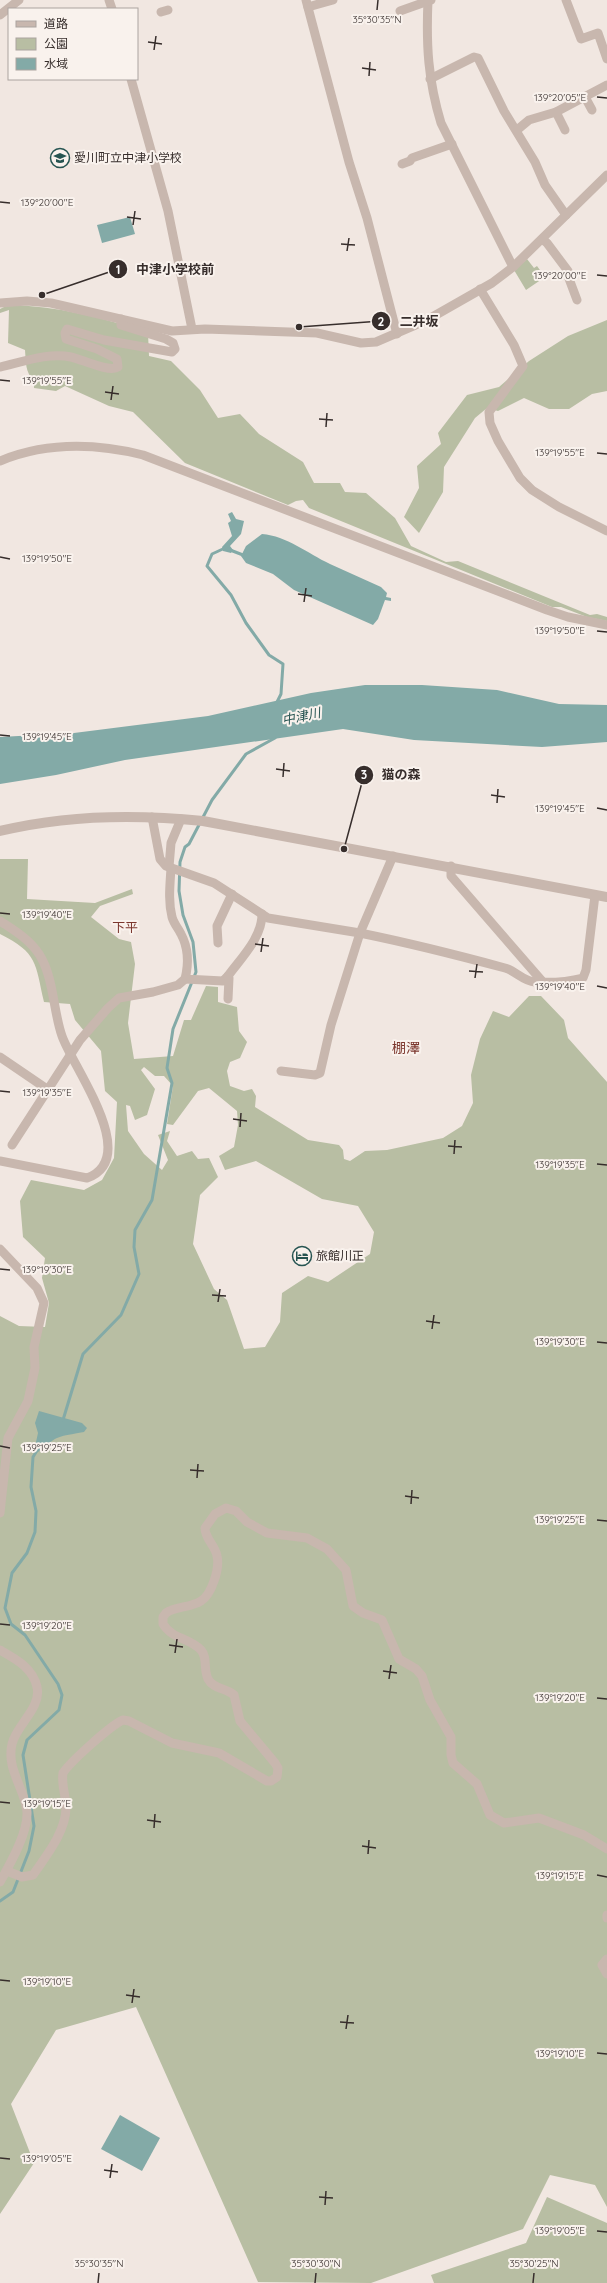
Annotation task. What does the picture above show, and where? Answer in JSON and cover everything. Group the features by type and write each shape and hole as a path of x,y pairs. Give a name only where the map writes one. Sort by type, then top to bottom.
{"street":[{"path":"8,8 19,0"},
{"path":"333,0 307,4 350,162 368,218 397,334"},
{"path":"400,11 429,0 426,40 430,79 441,124 513,267"},
{"path":"566,0 581,39 598,33 607,59"},
{"path":"430,79 474,57 478,58 504,111 517,130 545,185 566,216"},
{"path":"132,80 168,211 192,330"},
{"path":"517,130 529,120 556,112 607,85"},
{"path":"585,97 592,110"},
{"path":"556,112 564,130"},
{"path":"402,164 410,162 412,158 452,144"},
{"path":"0,303 27,301 51,303 172,331 192,330 317,333 361,343 376,342 427,320 480,289 513,267 607,175"},
{"path":"542,239 547,243 568,271 568,276 577,300"},
{"path":"480,289 514,345 523,366 489,412 488,416 498,441 520,478 532,490 607,532"},
{"path":"0,367 48,357 70,356 111,368 118,367 117,359 97,349 66,339 65,333 68,329 104,340 172,352 175,349 173,343 166,338 121,325 121,319"},
{"path":"0,461 33,450 70,446 115,448 142,455 548,610 568,617 607,625"},
{"path":"152,817 160,859 171,868 214,883 268,918 360,933 428,947 510,969 524,979 535,982 566,982 583,978 586,970 595,895"},
{"path":"0,831 24,825 66,819 152,817 203,821 451,866 607,897"},
{"path":"181,819 172,837 170,905 176,927 180,932 187,950 192,979"},
{"path":"281,1071 315,1075 320,1072 331,1025 360,933 393,856"},
{"path":"451,866 451,876 542,981"},
{"path":"218,943 217,926 232,894"},
{"path":"12,1145 47,1089 93,1024 120,998 153,992 178,985 192,979 223,981 255,939 262,922 262,914"},
{"path":"0,921 30,942 40,956 48,977 61,1035 70,1057 104,1120 108,1148 106,1158 100,1170 91,1176 80,1178 0,1161"},
{"path":"228,976 228,999"},
{"path":"0,1057 47,1089"},
{"path":"0,1249 38,1288 44,1303 34,1346 35,1368 28,1401 8,1438 0,1513"},
{"path":"0,1882 14,1874 33,1875 61,1829 66,1809 63,1773 70,1764 100,1736 119,1722 129,1721 160,1738 184,1747 219,1753 267,1781 271,1781 277,1777 278,1768 275,1763 240,1721 234,1695 209,1680 205,1670 204,1655 202,1650 175,1636 163,1624 163,1617 170,1610 196,1603 207,1594 213,1581 217,1558 206,1536 205,1528 214,1514 226,1508 236,1511 247,1522 267,1533 312,1540 327,1549 343,1565 346,1570 353,1606 363,1613 382,1620 399,1659 416,1669 422,1676 430,1700 451,1738 451,1755 453,1763 477,1784 486,1809 495,1819 509,1823 539,1818 584,1835 607,1849"},
{"path":"0,1650 30,1670 38,1689 37,1699 12,1744 11,1753 14,1776 27,1811 14,1874"},
{"path":"607,1959 602,1965 607,1974"}],"green space":[{"path":"527,259 534,268 537,266 545,277 526,290 514,270"},
{"path":"8,305 79,313 148,333 149,356 171,361 200,390 218,418 240,414 259,434 303,462 314,483 340,483 345,492 366,493 395,518 411,546 446,562 458,561 590,615 597,614 607,617 607,621 587,617 561,607 552,607 309,508 303,500 296,501 288,505 185,463 133,412 109,406 65,386 56,391 34,388 34,381 26,367 25,350 8,343 9,310 0,313 0,309"},
{"path":"607,320 607,391 592,394 569,409 549,409 524,398 498,411 487,408 475,418 444,467 443,492 419,533 404,517 419,488 417,466 441,444 438,433 467,395 499,387 529,361 568,336"},
{"path":"0,859 28,859 27,899 95,903 132,889 133,894 100,906 91,917 119,939 131,942 135,964 128,1023 134,1059 173,1056 184,1020 191,1020 206,986 218,987 218,1002 237,1007 239,1031 247,1042 240,1058 230,1062 227,1071 230,1086 244,1091 252,1089 256,1096 255,1107 308,1140 339,1145 343,1150 344,1159 350,1161 365,1151 387,1150 443,1138 462,1126 473,1103 471,1075 480,1039 493,1011 509,1017 529,996 541,996 564,1020 568,1038 607,1082 607,2207 595,2185 550,2175 523,2229 371,2283 258,2282 136,2007 56,2030 11,2104 34,2163 0,2214 0,1316 19,1326 45,1327 49,1303 42,1278 45,1258 23,1237 20,1201 31,1180 84,1190 102,1180 114,1158 117,1102 105,1091 101,1051 75,1020 70,1004 44,1002 39,978 33,960 22,947 0,934","holes":["144,1067 155,1076 164,1076 173,1086 167,1124 173,1125 198,1091 209,1088 237,1111 238,1125 234,1147 219,1156 225,1170 256,1161 322,1199 358,1206 374,1232 370,1254 328,1282 308,1276 282,1293 280,1322 265,1347 244,1349 227,1300 214,1289 193,1244 200,1195 218,1177 209,1158 198,1159 192,1151 177,1156 167,1141 170,1131 158,1135 168,1160 162,1170 144,1154 128,1131 126,1105 130,1106 135,1120 147,1115 155,1089 141,1070"]},
{"path":"547,2197 607,2223 607,2283 434,2283 431,2275 526,2243"}],"water":[{"path":"130,217 135,234 102,243 97,225"},
{"path":"232,512 236,519 244,521 241,534 230,546 233,550 231,553 223,551 222,547 232,536 228,523 231,521 228,514"},
{"path":"262,534 271,535 288,541 330,564 381,587 387,593 386,597 391,598 391,601 385,600 378,619 373,625 294,590 273,574 246,563 241,556 246,546"},
{"name":"中津川","path":"365,685 422,685 497,690 559,704 607,705 607,742 542,747 414,740 343,729 125,760 56,775 0,784 0,737 74,733 208,716 311,693"},
{"path":"39,1411 82,1423 87,1428 84,1432 59,1437 38,1452 34,1451 38,1433 35,1423"},
{"path":"120,2115 160,2138 142,2171 101,2149"}],"waterway":[{"path":"243,555 225,548 212,554 207,566 231,595 246,623 269,655 283,664 281,694 276,704"},
{"path":"63,1420 83,1354 121,1315 139,1274 134,1247 135,1230 152,1200 172,1083 167,1068 173,1029 196,972 193,942 183,915 179,891 180,862 185,847 189,844 212,800 246,754 275,738"},
{"path":"0,1901 13,1892 29,1851 34,1826 23,1755 27,1740 59,1710 62,1695 58,1684 25,1635 11,1624 5,1608 12,1573 27,1553 35,1532 36,1511 31,1487 33,1457 38,1449"}],"place":[{"name":"愛川町立中津小学校","path":"60,158"},
{"name":"中津小学校前","path":"42,295"},
{"name":"二井坂","path":"299,327"},
{"name":"猫の森","path":"344,849"},
{"name":"旅館川正","path":"302,1256"}],"district":[{"name":"下平","path":"125,927"},
{"name":"棚澤","path":"406,1048"}]}
